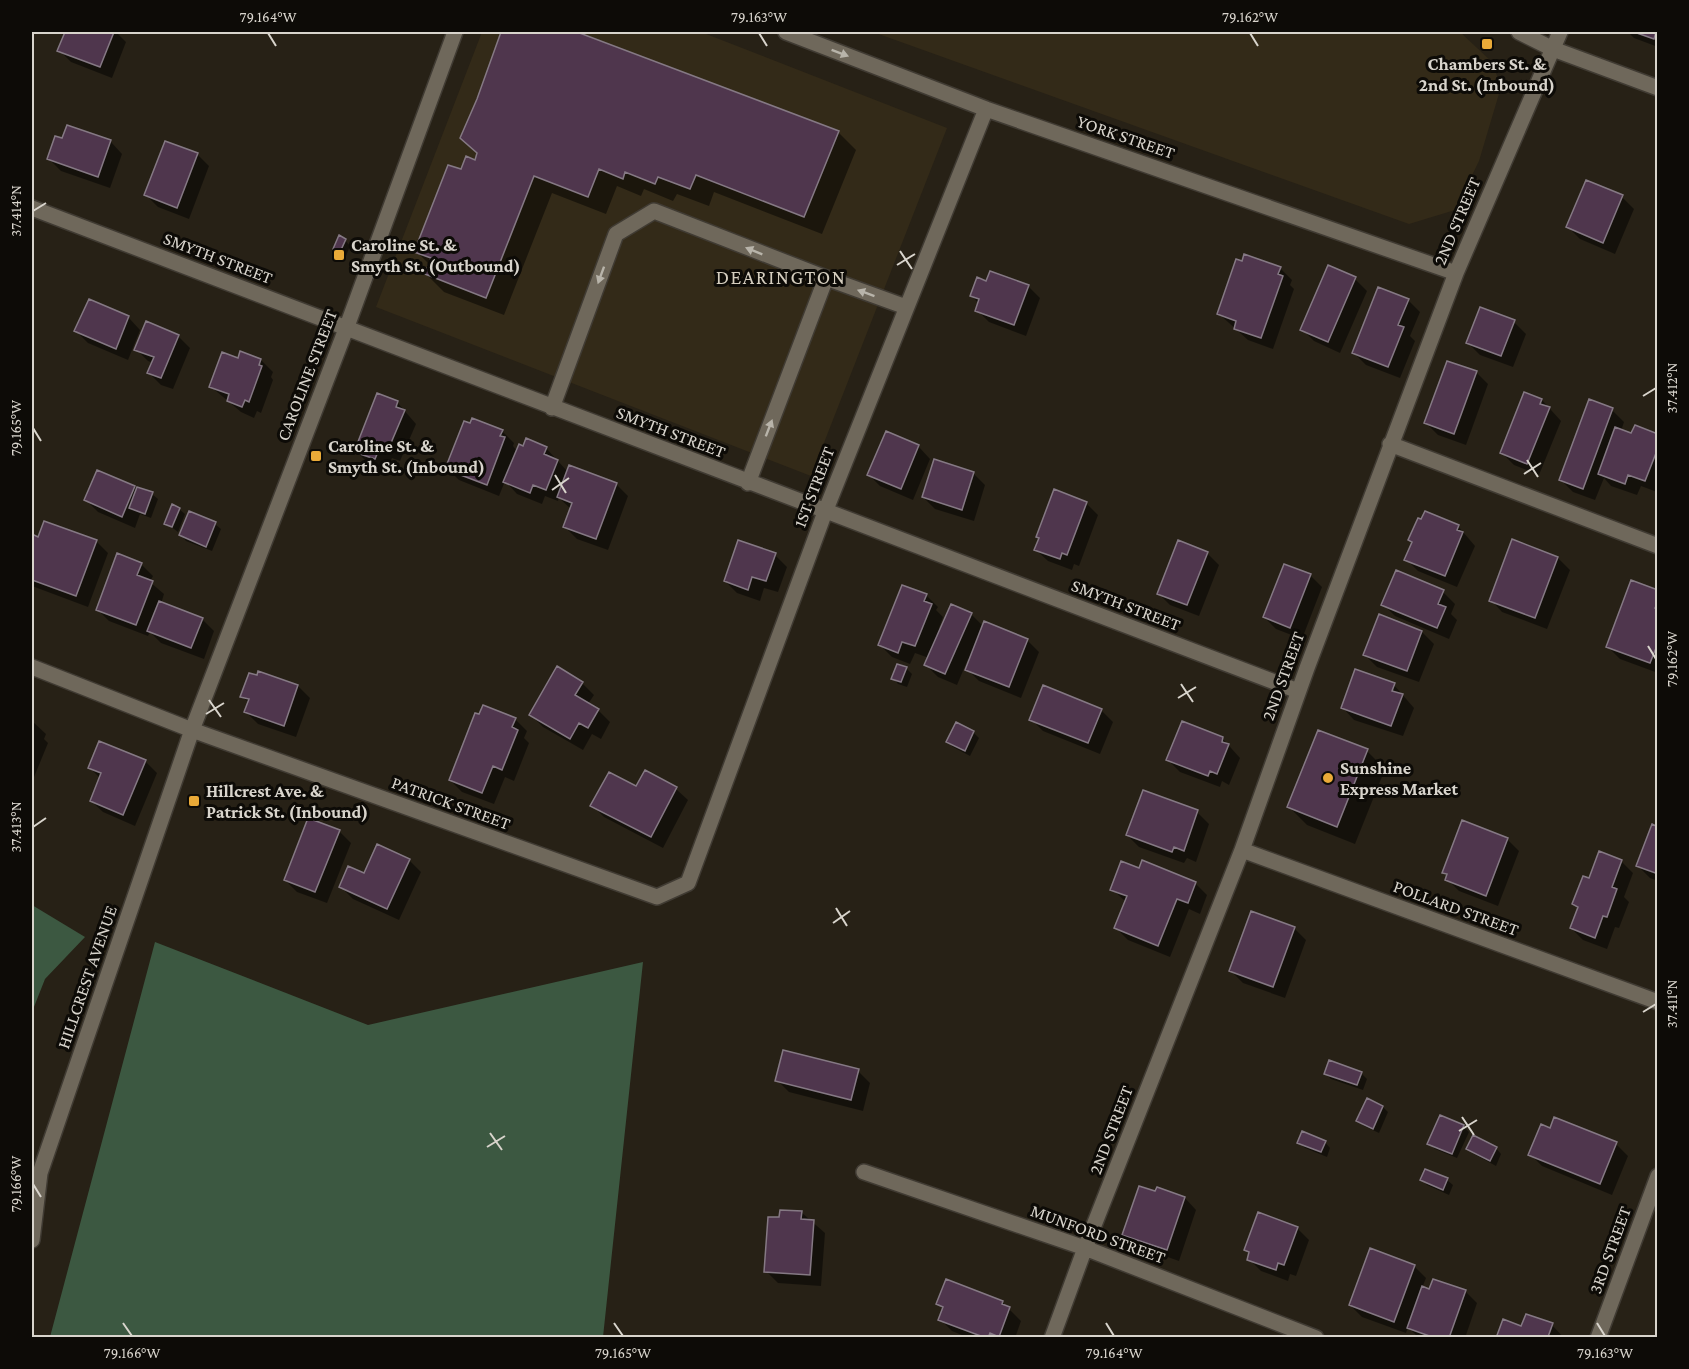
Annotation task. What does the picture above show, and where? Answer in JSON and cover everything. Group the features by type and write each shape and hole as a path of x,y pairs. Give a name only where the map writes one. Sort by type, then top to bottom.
{"street":[{"name":"CAROLINE STREET","path":"192,730 346,329 455,32"},
{"name":"YORK STREET","path":"786,32 986,109 1456,273"},
{"path":"1519,32 1553,49 1658,88"},
{"name":"2ND STREET","path":"1052,1338 1085,1248 1242,850 1298,691 1456,273 1560,32"},
{"name":"1ST STREET","path":"688,883 825,512 986,109"},
{"name":"SMYTH STREET","path":"32,208 1298,691"},
{"path":"552,408 616,234 654,211 826,279 906,307"},
{"path":"748,483 826,279"},
{"path":"1390,444 1658,546"},
{"name":"PATRICK STREET","path":"32,667 192,730 657,897 688,883"},
{"name":"HILLCREST AVENUE","path":"32,1240 40,1173 192,730"},
{"name":"POLLARD STREET","path":"1242,850 1658,1002"},
{"name":"MUNFORD STREET","path":"864,1172 1085,1248 1316,1338"},
{"name":"3RD STREET","path":"1598,1338 1658,1176"}],"shaded area":[{"path":"482,32 701,32 947,128 811,476 376,307"},
{"path":"873,32 1460,32 1492,62 1501,87 1479,161 1455,210 1409,224"}],"green space":[{"path":"32,905 85,937 45,979 32,1012"},
{"path":"155,942 368,1025 643,962 603,1337 50,1337"}],"building":[{"path":"65,32 114,32 100,67 57,51"},
{"path":"501,32 577,32 839,131 804,217 696,175 690,189 658,177 655,184 625,172 623,179 599,169 588,197 534,176 486,298 425,274 431,258 414,252 448,165 461,169 466,156 475,160 477,153 460,138"},
{"path":"1634,32 1656,32 1654,39"},
{"path":"67,125 111,140 98,177 47,159 55,136 62,138"},
{"path":"165,141 198,153 177,208 144,195"},
{"path":"1586,180 1623,195 1603,243 1566,227"},
{"path":"339,235 346,239 340,252 333,249"},
{"path":"1244,254 1281,267 1278,274 1283,276 1261,338 1234,329 1236,321 1217,314 1236,259 1242,261"},
{"path":"1328,265 1356,277 1328,342 1300,330"},
{"path":"990,271 1029,285 1014,325 975,311 979,299 970,296 977,277 986,281"},
{"path":"1378,287 1409,299 1398,325 1404,327 1388,367 1352,353"},
{"path":"89,299 129,316 116,349 74,331"},
{"path":"1480,307 1515,320 1501,356 1466,343"},
{"path":"146,321 179,335 161,378 147,373 154,357 134,350"},
{"path":"240,351 261,359 259,365 262,366 249,402 245,400 242,407 227,401 229,394 209,387 222,352 238,358"},
{"path":"1447,361 1477,371 1454,434 1424,423"},
{"path":"1524,392 1542,399 1540,404 1550,407 1527,464 1500,453"},
{"path":"377,393 398,401 396,407 405,410 388,450 380,447 375,459 354,452"},
{"path":"1589,399 1613,408 1583,489 1559,480"},
{"path":"472,418 503,430 500,436 505,437 487,485 445,469 464,421 470,423"},
{"path":"1635,425 1658,434 1658,448 1645,481 1628,475 1625,484 1598,474 1615,427 1631,433"},
{"path":"886,431 919,445 901,489 867,475"},
{"path":"526,438 547,447 544,454 558,460 546,490 533,485 530,493 503,482 519,444 523,446"},
{"path":"934,459 974,472 962,510 922,497"},
{"path":"569,465 617,483 596,539 563,527 572,503 557,497"},
{"path":"97,470 135,486 122,517 84,500"},
{"path":"137,487 153,492 145,514 129,508"},
{"path":"1054,489 1087,502 1067,555 1062,553 1060,559 1034,550 1039,538 1036,537"},
{"path":"172,504 180,508 172,527 164,524"},
{"path":"189,511 216,522 206,547 179,535"},
{"path":"1425,511 1459,525 1457,530 1463,532 1445,576 1404,560 1412,542 1408,540 1418,518 1421,519"},
{"path":"44,521 97,540 76,596 32,580 32,534 38,537"},
{"path":"1512,539 1558,557 1535,618 1489,601"},
{"path":"738,540 776,553 766,581 752,577 748,590 724,581"},
{"path":"1178,540 1208,552 1187,605 1157,594"},
{"path":"117,553 142,563 137,575 153,581 136,625 96,610"},
{"path":"1284,564 1311,574 1290,628 1263,617"},
{"path":"1396,570 1444,590 1438,604 1446,607 1437,628 1381,605"},
{"path":"1631,580 1658,590 1658,602 1655,608 1658,609 1658,643 1650,663 1606,647"},
{"path":"902,585 927,594 924,601 932,604 915,646 902,642 898,653 878,645"},
{"path":"159,601 203,618 191,648 147,631"},
{"path":"951,604 972,613 945,674 924,665"},
{"path":"1379,614 1422,631 1407,671 1363,655"},
{"path":"984,621 1028,639 1009,687 965,670"},
{"path":"897,664 907,667 901,682 891,679"},
{"path":"557,666 583,682 575,695 599,709 588,728 579,723 570,739 529,715"},
{"path":"1355,669 1395,683 1392,691 1403,694 1391,726 1341,708"},
{"path":"258,671 298,685 284,726 244,712 249,699 240,697 249,673 257,675"},
{"path":"1043,685 1102,709 1088,743 1029,720"},
{"path":"483,705 516,718 512,727 518,730 502,770 493,766 482,793 449,780 475,713 479,714"},
{"path":"1182,721 1223,737 1222,742 1229,744 1217,774 1210,771 1208,776 1166,760"},
{"path":"956,722 974,731 965,751 946,742"},
{"name":"Sunshine Express Market","path":"1318,730 1368,749 1337,827 1287,807"},
{"path":"99,741 146,760 123,815 90,801 101,773 88,768"},
{"path":"645,770 677,787 651,837 590,806 609,772 636,786"},
{"path":"1143,790 1198,810 1184,851 1174,847 1172,852 1126,835"},
{"path":"308,818 340,830 315,892 284,880"},
{"path":"1462,820 1508,838 1486,896 1445,880 1447,874 1442,873"},
{"path":"1652,824 1658,827 1658,874 1636,866"},
{"path":"377,844 410,859 387,909 339,887 348,866 364,873"},
{"path":"1599,851 1622,860 1612,887 1617,889 1607,917 1603,916 1595,938 1570,928 1578,907 1572,904 1583,876 1589,878"},
{"path":"1142,860 1196,882 1188,903 1177,899 1158,946 1114,928 1127,896 1110,890 1121,861 1139,868"},
{"path":"1251,911 1295,927 1273,987 1229,971"},
{"path":"783,1050 859,1069 851,1100 775,1081"},
{"path":"1329,1060 1362,1072 1357,1085 1324,1074"},
{"path":"1367,1098 1383,1106 1373,1129 1356,1121"},
{"path":"1440,1115 1464,1125 1452,1154 1427,1144"},
{"path":"1554,1117 1617,1142 1600,1184 1528,1155 1541,1124 1550,1128"},
{"path":"1302,1131 1326,1141 1321,1152 1297,1143"},
{"path":"1473,1135 1497,1147 1490,1161 1466,1149"},
{"path":"1425,1169 1448,1178 1443,1190 1420,1180"},
{"path":"1139,1186 1155,1191 1157,1187 1185,1197 1167,1250 1122,1235"},
{"path":"780,1210 802,1211 801,1219 814,1220 810,1275 764,1272 768,1217 779,1217"},
{"path":"1258,1212 1298,1227 1284,1265 1278,1263 1276,1270 1247,1260 1249,1252 1244,1250"},
{"path":"1370,1248 1415,1265 1394,1322 1349,1305"},
{"path":"946,1279 1003,1301 1002,1304 1010,1307 999,1337 990,1333 986,1338 938,1320 943,1307 936,1304"},
{"path":"1433,1279 1466,1290 1449,1338 1435,1338 1407,1328 1422,1286 1429,1289"},
{"path":"1526,1314 1553,1323 1548,1337 1550,1338 1496,1338 1503,1319 1521,1326"}],"place":[{"name":"Chambers St. & 2nd St. (Inbound)","path":"1487,44"},
{"name":"Caroline St. & Smyth St. (Outbound)","path":"339,255"},
{"name":"Caroline St. & Smyth St. (Inbound)","path":"316,456"},
{"name":"Sunshine Express Market","path":"1328,778"},
{"name":"Hillcrest Ave. & Patrick St. (Inbound)","path":"194,801"}],"district":[{"name":"DEARINGTON","path":"781,277"}]}
